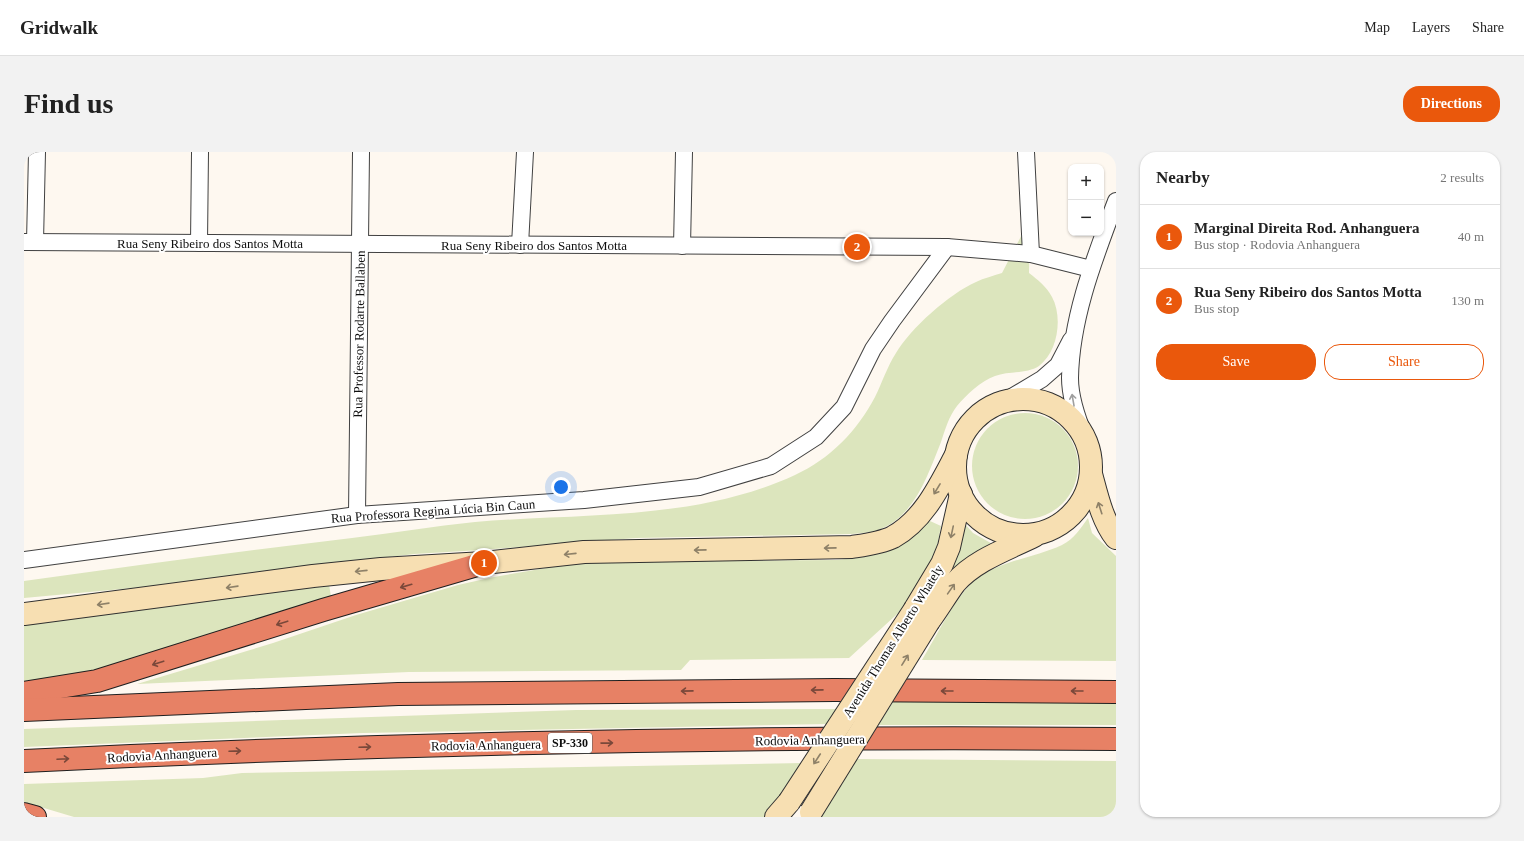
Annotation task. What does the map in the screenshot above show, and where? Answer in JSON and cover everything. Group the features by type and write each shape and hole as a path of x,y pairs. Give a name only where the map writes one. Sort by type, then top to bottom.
{"highway":[{"path":"24,694 97,682 323,610 484,563"},
{"path":"24,710 398,694 834,690 1116,692"},
{"name":"Rodovia Anhanguera","path":"24,761 378,746 825,739 1116,739"},
{"path":"24,814 35,817"}],"main road":[{"path":"24,614 313,576 382,569 484,563 584,552 852,547 871,544 893,537 912,522 925,508 956,455 962,436 973,421 988,408 1005,401 1024,398 1043,401 1060,409 1074,421 1085,437 1090,455 1091,474 1101,512 1116,538"},
{"path":"956,455 955,475 961,494 971,511 986,524 1004,533 1024,536 1043,532 1061,524 1076,510 1086,493 1091,474"},
{"name":"Avenida Thomas Alberto Whately","path":"809,814 922,615 949,547 961,494"},
{"name":"Avenida Thomas Alberto Whately","path":"783,809 922,615 968,571 979,563 1043,532"}],"street":[{"path":"30,242 37,152"},
{"path":"199,243 200,152"},
{"name":"Rua Professor Rodarte Ballaben","path":"357,515 361,152"},
{"path":"520,245 525,152"},
{"path":"682,246 684,152"},
{"path":"1026,152 1032,254"},
{"path":"1085,437 1076,415 1070,378 1076,330 1091,269 1116,201"},
{"name":"Rua Seny Ribeiro dos Santos Motta","path":"30,242 948,247 1032,254 1091,269"},
{"name":"Rua Professora Regina Lúcia Bin Caun","path":"24,560 357,515 584,500 699,487 771,466 816,437 844,407 873,349 892,321 948,247"},
{"path":"1005,401 1042,379 1058,366 1076,330"}],"green space":[{"path":"1030,219 1029,273 1050,293 1057,314 1057,334 1051,352 1039,366 1034,369 1000,374 990,378 965,397 954,410 949,419 931,467 911,505 891,524 878,530 851,534 636,538 414,554 144,587 24,598 24,581 475,522 597,515 678,508 757,490 795,475 808,468 820,461 841,443 868,409 893,358 911,333 943,303 965,287 1002,273"},
{"path":"1025,413 1045,417 1062,429 1074,446 1078,466 1074,486 1062,503 1045,515 1025,519 1005,515 988,503 976,486 972,466 976,446 988,429 1005,417"},
{"path":"1088,518 1092,533 1116,556 1116,661 922,660 953,606 975,580 996,568 1066,543 1074,536"},
{"path":"930,521 941,526 937,547 929,568 906,606 849,658 690,660 681,670 409,672 137,684 273,643 356,615 458,585 494,577 581,562 851,559 887,550 908,538"},
{"path":"964,523 973,533 996,546 948,578 962,539"},
{"path":"329,584 331,597 93,672 24,685 24,622"},
{"path":"1116,701 1116,725 878,725 893,702"},
{"path":"838,709 828,724 363,733 24,747 24,729 576,710"},
{"path":"857,759 1116,761 1116,817 817,817"},
{"path":"804,763 767,817 74,817 24,802 24,784 203,778 242,773"}],"place":[{"name":"Rua Seny Ribeiro dos Santos Motta","path":"857,247"},
{"name":"Marginal Direita Rod. Anhanguera","path":"484,563"}]}
